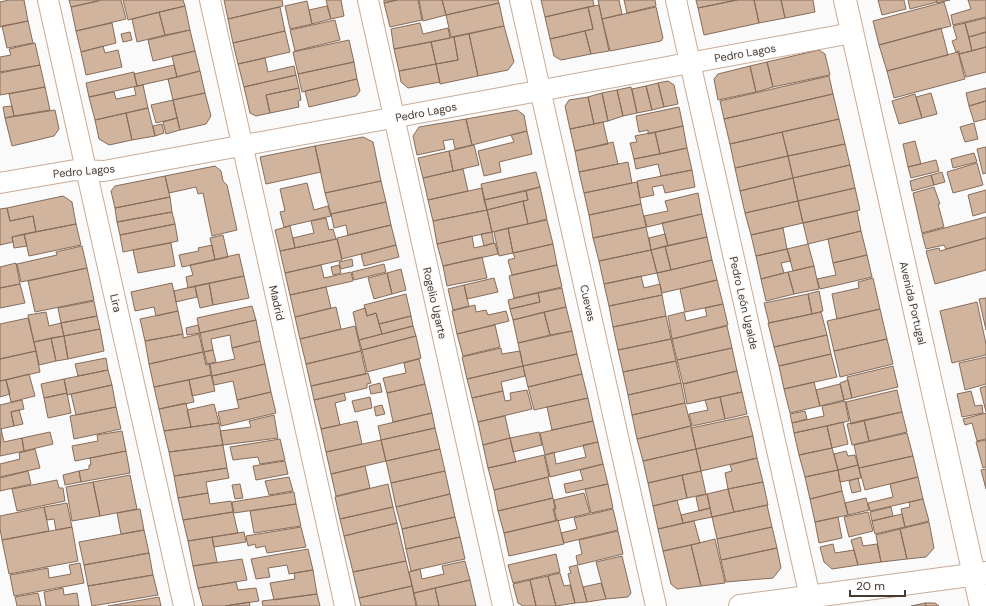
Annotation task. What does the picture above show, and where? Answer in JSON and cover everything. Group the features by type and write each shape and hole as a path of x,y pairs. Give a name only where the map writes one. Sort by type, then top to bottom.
{"street":[{"name":"Lira","path":"48,0 184,606"},
{"name":"Madrid","path":"210,0 346,606"},
{"name":"Rogelio Ugarte","path":"368,0 503,606"},
{"name":"Cuevas","path":"520,0 656,606"},
{"name":"Pedro León Ugalde","path":"676,0 811,601"},
{"name":"Avenida Portugal","path":"845,0 980,574 981,606"},
{"name":"Pedro Lagos","path":"0,183 75,170 104,171 852,33"},
{"path":"740,606 811,601 980,574"}],"building":[{"path":"9,0 24,0 28,21 0,27 0,2"},
{"path":"69,0 97,0 98,1 71,7"},
{"path":"102,0 121,0 126,19 76,31 71,7"},
{"path":"123,0 183,0 185,6 128,20"},
{"path":"224,0 282,0 283,6 228,19"},
{"path":"326,0 341,0 344,16 331,19"},
{"path":"384,0 397,0 384,3"},
{"path":"397,0 418,0 422,20 390,27 384,3"},
{"path":"419,0 442,0 446,15 423,21"},
{"path":"442,0 498,0 499,3 446,15"},
{"path":"541,0 593,0 594,6 545,17"},
{"path":"598,0 619,0 622,14 602,19"},
{"path":"624,0 655,0 656,6 627,13"},
{"path":"696,0 737,0 698,8"},
{"path":"737,0 754,0 759,23 704,35 698,8"},
{"path":"754,0 781,0 785,18 759,23"},
{"path":"781,0 813,0 815,12 785,18"},
{"path":"878,0 904,0 906,9 882,15"},
{"path":"908,0 936,0 937,2 910,9"},
{"path":"936,0 950,0 937,3"},
{"path":"968,0 986,0 986,17 953,25 951,15 971,9"},
{"path":"307,1 312,24 290,29 285,6"},
{"path":"944,2 951,26 879,45 873,21"},
{"path":"499,3 504,26 451,37 446,15"},
{"path":"599,5 609,51 591,54 585,31 593,29 588,7"},
{"path":"185,6 190,30 165,35 159,12"},
{"path":"327,6 331,19 312,24 309,10"},
{"path":"280,7 285,31 233,43 228,19"},
{"path":"588,7 593,29 550,39 545,17"},
{"path":"656,7 663,38 661,41 610,51 602,19"},
{"path":"159,12 165,35 137,42 132,19"},
{"path":"986,18 986,32 969,37 965,23"},
{"path":"335,20 340,40 295,51 290,30"},
{"path":"28,21 33,43 7,48 2,26"},
{"path":"112,23 116,43 81,52 76,31"},
{"path":"420,23 423,34 448,28 450,38 394,49 391,29"},
{"path":"965,23 972,51 959,54 959,51 956,52 952,41 957,39 953,26"},
{"path":"504,26 514,62 508,70 478,76 469,34"},
{"path":"941,28 948,55 887,71 879,45"},
{"path":"190,30 195,51 153,61 148,40"},
{"path":"285,31 290,52 238,64 233,43"},
{"path":"585,31 591,54 561,60 554,56 550,39"},
{"path":"130,32 132,40 123,42 121,34"},
{"path":"986,32 986,47 972,51 969,37"},
{"path":"469,34 478,76 440,84 436,64 458,60 454,37"},
{"path":"454,37 458,60 436,64 431,42"},
{"path":"349,40 354,62 298,74 293,52"},
{"path":"431,42 436,64 399,71 394,49"},
{"path":"35,43 40,65 0,72 0,57 11,55 9,49"},
{"path":"103,46 105,53 118,50 122,67 86,75 81,52"},
{"path":"986,47 986,72 966,77 959,54"},
{"path":"819,50 825,54 830,75 773,87 767,62"},
{"path":"195,51 200,71 177,77 172,56"},
{"path":"958,52 965,79 894,98 887,71"},
{"path":"265,58 268,72 294,66 296,75 244,87 238,64"},
{"path":"354,62 357,79 302,92 298,74"},
{"path":"767,62 773,87 756,92 750,66"},
{"path":"436,64 440,82 408,88 401,82 399,71"},
{"path":"40,65 45,87 0,95 0,73"},
{"path":"174,65 177,77 137,86 134,74"},
{"path":"750,66 756,92 718,100 714,79 718,74"},
{"path":"200,71 205,93 173,100 168,79"},
{"path":"134,72 137,86 89,97 86,83"},
{"path":"296,75 299,88 266,95 270,113 256,116 250,113 244,87"},
{"path":"829,76 833,94 724,119 720,101"},
{"path":"357,79 360,91 356,96 309,107 305,91"},
{"path":"668,81 674,85 678,104 664,107 658,83"},
{"path":"658,83 664,107 652,110 646,86"},
{"path":"143,85 148,108 95,120 89,97 114,92 116,99 136,95 134,87"},
{"path":"646,86 652,110 637,113 632,89"},
{"path":"45,87 50,110 14,116 9,94"},
{"path":"631,87 637,113 623,116 617,90"},
{"path":"299,88 301,100 298,101 299,107 270,113 266,95"},
{"path":"986,88 986,101 969,106 966,93"},
{"path":"617,90 623,116 608,121 602,93"},
{"path":"205,93 211,116 206,124 180,130 173,100"},
{"path":"602,93 608,121 594,124 588,97"},
{"path":"931,93 937,114 922,118 916,97"},
{"path":"833,94 839,119 730,144 724,119"},
{"path":"915,94 922,118 899,124 892,101"},
{"path":"588,97 594,124 570,129 565,106 569,100"},
{"path":"173,100 177,118 156,123 151,105"},
{"path":"986,101 986,119 974,122 969,106"},
{"path":"12,106 14,116 5,118 3,107"},
{"path":"679,107 683,126 648,134 648,130 639,132 636,116"},
{"path":"148,108 155,136 132,140 126,113"},
{"path":"55,110 59,129 54,136 12,146 5,118"},
{"path":"517,110 524,115 527,131 472,145 466,119"},
{"path":"126,113 132,140 109,145 99,139 95,120"},
{"path":"177,118 180,130 166,134 163,122"},
{"path":"466,119 472,145 455,149 453,139 443,141 445,149 417,155 413,136 419,127"},
{"path":"839,119 845,144 788,156 782,132"},
{"path":"603,122 608,144 575,151 570,129"},
{"path":"974,123 978,139 965,142 960,127"},
{"path":"162,124 164,133 155,136 153,126"},
{"path":"683,126 687,148 660,154 655,132"},
{"path":"527,131 532,154 499,162 501,172 484,176 478,151 514,142 511,135"},
{"path":"655,132 660,154 634,159 630,143 637,142 635,136"},
{"path":"782,132 788,156 735,168 730,144"},
{"path":"363,137 373,142 381,181 325,193 315,146"},
{"path":"915,141 921,164 908,167 903,144"},
{"path":"613,142 618,164 579,172 575,151"},
{"path":"845,144 850,165 793,178 788,156"},
{"path":"474,145 479,165 453,171 449,151"},
{"path":"315,146 321,172 266,184 260,157"},
{"path":"986,147 986,173 983,174 977,149"},
{"path":"687,148 692,170 661,176 658,164 636,169 634,159"},
{"path":"449,151 453,171 423,178 418,158"},
{"path":"974,153 977,162 953,168 951,159"},
{"path":"788,156 793,178 740,191 735,168"},
{"path":"936,160 939,171 911,178 908,167"},
{"path":"628,162 632,183 584,193 579,172"},
{"path":"977,163 983,185 953,193 947,172"},
{"path":"850,165 855,188 798,201 793,178"},
{"path":"215,166 221,171 223,181 227,185 237,230 212,236 203,193 198,194 196,187 169,193 165,176"},
{"path":"463,169 468,191 428,200 423,178"},
{"path":"692,170 695,187 665,193 663,185 652,187 654,195 640,198 637,181"},
{"path":"536,172 540,187 484,200 481,184"},
{"path":"942,172 945,182 934,185 931,175"},
{"path":"931,175 934,185 912,191 910,181"},
{"path":"165,176 170,197 115,208 111,191 115,186"},
{"path":"793,178 798,201 745,213 740,191"},
{"path":"381,181 386,202 331,214 325,193"},
{"path":"637,182 641,204 589,215 584,193"},
{"path":"307,183 314,210 328,206 331,216 284,227 280,212 285,211 280,189"},
{"path":"540,187 547,219 528,224 523,201 528,200 526,191"},
{"path":"934,187 940,204 938,204 944,227 922,233 913,193"},
{"path":"482,188 487,210 433,221 428,200"},
{"path":"855,188 860,210 803,223 798,201"},
{"path":"986,190 986,212 973,216 968,195"},
{"path":"526,191 528,200 487,210 484,200"},
{"path":"698,193 702,214 647,227 644,216 668,211 665,201"},
{"path":"63,196 72,202 76,224 36,232 33,216 10,221 7,208"},
{"path":"170,197 172,212 117,222 115,208"},
{"path":"523,201 528,224 492,232 487,210"},
{"path":"798,201 803,223 751,235 745,213"},
{"path":"386,202 391,225 348,235 346,225 334,228 331,214"},
{"path":"641,204 646,227 593,238 589,215"},
{"path":"7,208 10,221 33,216 36,232 12,237 13,242 0,245 0,209"},
{"path":"487,210 492,232 437,244 433,221"},
{"path":"857,211 861,231 808,244 803,223"},
{"path":"172,212 175,224 120,235 117,222"},
{"path":"702,214 707,237 668,246 662,223"},
{"path":"986,217 986,238 946,249 944,245 926,249 922,234"},
{"path":"326,218 329,230 333,229 336,239 295,248 293,238 314,233 311,221"},
{"path":"547,220 553,244 513,253 508,228"},
{"path":"76,224 81,245 29,256 24,234"},
{"path":"175,224 178,241 123,252 120,235"},
{"path":"391,225 396,245 342,259 337,238"},
{"path":"290,226 295,248 280,251 275,230"},
{"path":"646,227 651,250 599,261 593,238"},
{"path":"508,228 513,253 499,256 494,232"},
{"path":"783,228 787,249 756,256 751,235"},
{"path":"861,231 867,255 833,263 828,239"},
{"path":"492,232 494,243 484,246 481,234"},
{"path":"24,234 27,246 14,248 12,237"},
{"path":"665,234 668,246 651,250 649,238"},
{"path":"223,235 228,257 215,260 210,238"},
{"path":"472,236 474,248 495,243 498,254 443,266 437,244"},
{"path":"707,237 712,260 671,270 665,246"},
{"path":"986,238 986,270 935,284 926,251 939,248 940,251"},
{"path":"337,239 342,260 285,273 280,251"},
{"path":"171,243 175,266 138,273 133,250"},
{"path":"553,244 557,265 512,275 508,260 515,258 513,253"},
{"path":"808,244 814,266 793,271 787,249"},
{"path":"212,245 215,260 182,267 179,255 199,251 198,248"},
{"path":"396,245 399,257 364,266 361,254"},
{"path":"82,246 87,268 21,282 17,264 57,255 56,252"},
{"path":"665,246 671,270 657,273 651,250"},
{"path":"787,249 791,261 781,263 784,273 761,279 756,256"},
{"path":"651,250 657,273 604,284 599,261"},
{"path":"239,254 244,276 188,288 186,277 193,275 190,265"},
{"path":"867,255 872,277 820,289 817,279 836,275 833,263"},
{"path":"482,257 487,278 447,286 443,266"},
{"path":"352,259 353,266 341,269 339,262"},
{"path":"712,260 717,280 662,293 657,273"},
{"path":"16,263 20,284 0,288 0,267"},
{"path":"384,264 386,272 354,280 352,272"},
{"path":"321,265 324,278 351,272 353,281 290,295 285,273"},
{"path":"339,265 341,273 333,275 331,267"},
{"path":"557,265 562,287 514,298 509,276"},
{"path":"814,266 819,289 794,294 788,272"},
{"path":"87,268 94,300 35,312 28,281"},
{"path":"401,269 406,290 392,294 387,273"},
{"path":"788,272 794,294 766,301 761,279"},
{"path":"387,273 392,294 374,299 368,278"},
{"path":"244,276 249,298 213,305 209,283"},
{"path":"641,276 644,288 660,284 662,295 609,306 604,284"},
{"path":"494,278 498,292 467,299 464,285"},
{"path":"873,278 880,309 837,319 832,294 859,288 858,282"},
{"path":"717,280 723,304 685,312 680,289"},
{"path":"172,283 178,311 156,316 154,307 135,311 131,292"},
{"path":"209,283 213,305 200,308 195,286"},
{"path":"20,284 25,303 0,308 0,288"},
{"path":"464,285 469,306 453,310 448,289"},
{"path":"195,286 197,297 176,302 174,291"},
{"path":"326,287 331,308 295,317 290,295"},
{"path":"562,288 566,307 513,320 510,309 540,302 538,293"},
{"path":"819,291 823,311 812,314 808,294"},
{"path":"538,293 540,302 510,309 508,300"},
{"path":"406,294 411,316 379,324 376,313 367,316 364,305"},
{"path":"808,294 812,314 769,323 764,303"},
{"path":"662,295 666,316 613,327 609,306"},
{"path":"986,298 986,330 979,299"},
{"path":"94,301 97,316 61,323 58,308"},
{"path":"977,302 986,344 986,355 952,363 940,311"},
{"path":"723,304 728,325 672,339 668,316 684,312 686,321 707,316 705,308"},
{"path":"475,305 476,312 486,310 488,315 506,311 509,321 457,334 452,311"},
{"path":"252,306 256,320 200,333 197,318"},
{"path":"336,307 341,329 300,339 295,317"},
{"path":"566,307 572,331 550,335 544,312"},
{"path":"365,308 367,316 376,313 382,334 359,340 353,312"},
{"path":"880,309 887,339 834,351 827,321"},
{"path":"178,311 183,334 145,341 140,319"},
{"path":"46,312 49,326 61,323 64,336 34,342 28,315"},
{"path":"544,312 550,335 518,343 513,320"},
{"path":"821,312 827,335 774,347 768,323"},
{"path":"97,316 100,329 64,336 61,323"},
{"path":"411,316 413,326 382,334 379,324"},
{"path":"666,316 671,339 618,350 613,327"},
{"path":"28,318 36,351 0,359 0,324"},
{"path":"256,320 260,341 232,348 230,335 211,339 213,350 204,352 200,333"},
{"path":"198,325 200,333 187,335 186,328"},
{"path":"495,325 500,347 463,356 457,334"},
{"path":"355,326 361,351 306,364 300,339"},
{"path":"413,326 416,336 362,350 359,340"},
{"path":"727,326 732,348 677,360 672,339"},
{"path":"100,329 104,351 68,359 64,336"},
{"path":"572,331 577,354 523,366 518,343"},
{"path":"183,334 183,338 199,334 203,352 149,364 145,341"},
{"path":"827,335 831,354 779,366 774,347"},
{"path":"64,336 68,359 56,361 51,338"},
{"path":"416,336 421,358 367,372 362,350"},
{"path":"51,338 56,361 39,365 34,342"},
{"path":"671,339 676,361 623,372 618,350"},
{"path":"887,339 893,364 840,377 834,351"},
{"path":"260,341 265,364 212,376 210,364 235,359 232,348"},
{"path":"501,348 502,354 520,351 523,366 467,379 462,357"},
{"path":"732,348 737,371 683,384 677,360"},
{"path":"213,350 216,362 207,364 204,352"},
{"path":"36,351 40,372 0,381 0,359"},
{"path":"361,351 366,374 311,386 306,364"},
{"path":"203,352 206,365 209,364 211,375 154,387 149,364"},
{"path":"577,354 582,374 528,387 523,366"},
{"path":"831,354 837,377 784,389 779,366"},
{"path":"986,357 986,384 965,390 959,363"},
{"path":"106,358 108,370 78,376 75,364"},
{"path":"419,359 425,384 387,393 383,378 406,373 404,363"},
{"path":"676,361 681,383 628,395 623,372"},
{"path":"265,364 271,392 237,400 233,381 214,385 212,376"},
{"path":"523,366 525,376 501,382 503,391 472,398 467,379"},
{"path":"893,366 898,387 852,398 847,377"},
{"path":"108,370 112,385 67,395 64,379"},
{"path":"737,371 742,392 687,404 683,384"},
{"path":"368,373 371,383 367,384 367,388 314,400 311,386"},
{"path":"29,374 35,396 11,402 6,380"},
{"path":"582,374 588,398 534,410 528,387"},
{"path":"211,375 215,391 192,396 189,380"},
{"path":"64,379 67,393 44,398 41,384"},
{"path":"6,380 10,394 0,397 0,381"},
{"path":"189,380 194,402 159,409 154,387"},
{"path":"848,380 852,398 844,400 840,383"},
{"path":"814,382 820,406 790,413 784,389"},
{"path":"380,383 382,392 371,394 369,386"},
{"path":"681,383 685,403 632,415 628,395"},
{"path":"425,384 432,413 393,422 387,393"},
{"path":"840,384 844,400 820,406 816,390"},
{"path":"112,385 116,407 76,415 71,394"},
{"path":"986,386 986,412 980,388"},
{"path":"527,390 532,409 478,422 472,398 503,391 505,401 511,400 510,393"},
{"path":"897,390 902,412 851,424 846,402"},
{"path":"971,391 975,406 982,405 983,413 962,417 957,394"},
{"path":"271,392 276,413 221,426 218,412 239,408 237,400"},
{"path":"742,392 747,414 725,419 720,397"},
{"path":"67,393 71,413 48,418 44,398"},
{"path":"344,393 346,400 335,403 340,425 321,429 314,400"},
{"path":"370,397 372,408 355,412 352,401"},
{"path":"720,397 725,419 692,426 689,414 708,410 705,400"},
{"path":"588,398 593,421 552,430 547,407"},
{"path":"22,400 24,409 11,412 14,426 0,429 0,405"},
{"path":"845,401 849,421 794,433 792,423 824,416 822,406"},
{"path":"186,403 191,427 164,431 159,409"},
{"path":"685,403 691,426 637,439 632,415"},
{"path":"214,404 219,423 191,427 187,410"},
{"path":"382,405 385,414 376,416 374,407"},
{"path":"116,407 121,429 74,439 70,416"},
{"path":"19,410 23,424 14,426 11,412"},
{"path":"805,411 807,419 792,423 790,414"},
{"path":"902,412 907,432 869,441 864,420"},
{"path":"432,413 435,428 381,440 378,426"},
{"path":"986,413 986,439 977,441 972,423 965,425 963,419"},
{"path":"274,415 278,438 223,445 220,431 251,427 249,421"},
{"path":"505,416 510,438 483,445 478,422"},
{"path":"748,416 753,436 696,449 691,428"},
{"path":"864,420 869,441 852,445 847,424"},
{"path":"357,421 362,444 326,452 321,429"},
{"path":"593,421 598,442 545,455 540,433"},
{"path":"843,422 848,444 832,448 827,426"},
{"path":"219,423 223,445 169,452 164,431"},
{"path":"691,426 696,449 643,461 637,439"},
{"path":"827,426 832,448 799,455 794,433"},
{"path":"435,428 440,449 386,461 381,440"},
{"path":"1,429 4,442 22,438 24,451 0,456"},
{"path":"122,431 126,451 75,461 72,446 98,441 97,435"},
{"path":"50,432 53,444 24,451 22,438"},
{"path":"539,432 542,445 513,452 510,438"},
{"path":"907,433 913,456 859,468 854,445"},
{"path":"753,436 757,458 701,471 696,449"},
{"path":"510,438 516,462 488,468 483,445"},
{"path":"280,439 285,460 260,464 258,457 233,460 230,447"},
{"path":"381,440 386,461 331,474 326,452"},
{"path":"986,440 986,467 983,468 976,442"},
{"path":"598,442 603,464 550,477 545,455 554,452 556,464 586,457 583,445"},
{"path":"223,445 227,468 174,476 169,452"},
{"path":"832,448 838,470 805,477 799,455"},
{"path":"35,449 40,468 0,477 0,464 20,459 19,453"},
{"path":"440,449 445,471 391,483 386,461"},
{"path":"696,449 701,471 648,483 643,461"},
{"path":"126,451 130,473 81,482 79,471 89,469 89,465 91,465 90,458"},
{"path":"846,451 848,456 855,455 858,465 838,470 834,454"},
{"path":"544,455 549,477 494,490 488,468"},
{"path":"913,456 918,477 865,490 859,468"},
{"path":"757,458 763,482 728,489 725,473 732,471 730,465"},
{"path":"285,461 288,474 256,480 253,466"},
{"path":"603,464 608,484 566,493 564,484 583,480 580,470"},
{"path":"858,465 861,478 840,482 838,470"},
{"path":"365,466 370,488 336,496 331,474"},
{"path":"227,468 229,478 206,482 208,493 178,498 174,476"},
{"path":"986,469 986,489 981,470"},
{"path":"838,470 842,491 810,499 805,477"},
{"path":"28,471 31,484 0,491 0,478"},
{"path":"79,471 81,482 65,485 63,475"},
{"path":"445,471 450,494 396,507 391,483"},
{"path":"701,471 706,494 687,498 682,475"},
{"path":"130,475 137,509 100,516 93,482"},
{"path":"682,475 687,498 653,506 648,483"},
{"path":"289,477 293,491 269,495 265,481"},
{"path":"548,477 553,498 498,511 494,490"},
{"path":"918,477 923,499 870,511 868,503 893,497 890,484"},
{"path":"858,478 861,491 852,493 849,481"},
{"path":"57,480 59,488 63,488 65,501 17,511 12,489"},
{"path":"93,482 100,516 72,521 66,487"},
{"path":"763,482 768,505 734,512 728,489"},
{"path":"240,484 243,498 235,499 232,485"},
{"path":"388,484 393,507 340,519 335,497"},
{"path":"608,484 613,508 591,513 585,489"},
{"path":"728,489 734,512 712,517 707,494"},
{"path":"842,491 848,515 815,522 810,499"},
{"path":"294,492 296,504 234,513 232,502"},
{"path":"208,493 210,504 231,501 233,512 183,520 178,498"},
{"path":"584,493 590,513 557,521 554,509 556,509 554,500"},
{"path":"450,494 455,517 402,529 396,507"},
{"path":"707,494 710,508 699,511 696,497"},
{"path":"553,498 555,509 553,509 556,521 504,533 498,511"},
{"path":"866,498 869,510 848,515 845,503"},
{"path":"923,499 929,521 905,527 901,509 910,507 909,502"},
{"path":"677,500 683,523 658,529 653,506"},
{"path":"67,503 72,527 56,530 54,519 47,520 44,507"},
{"path":"296,504 301,526 254,533 250,511"},
{"path":"767,505 772,527 717,539 712,517"},
{"path":"44,507 49,531 2,540 0,516"},
{"path":"393,507 397,523 344,536 340,519"},
{"path":"891,507 893,516 872,521 870,512"},
{"path":"710,508 712,517 683,523 681,515"},
{"path":"140,509 144,530 121,534 117,513"},
{"path":"613,509 618,530 564,543 561,533 577,529 574,518"},
{"path":"233,512 238,533 188,541 183,520"},
{"path":"868,512 873,531 849,537 844,517"},
{"path":"902,514 905,527 875,534 872,521"},
{"path":"455,517 460,537 406,549 402,529"},
{"path":"838,517 842,538 819,543 815,522"},
{"path":"558,520 564,544 509,556 504,533"},
{"path":"694,521 700,543 663,551 658,529"},
{"path":"929,522 934,548 926,557 907,559 900,529"},
{"path":"397,523 406,561 353,572 344,536"},
{"path":"72,527 78,561 9,574 2,540"},
{"path":"301,527 306,547 267,553 265,546 256,548 255,544 248,546 246,536"},
{"path":"772,527 777,548 721,560 717,539"},
{"path":"900,529 907,559 881,562 876,535"},
{"path":"144,530 149,553 84,565 79,542"},
{"path":"618,531 623,554 578,565 576,556 582,554 579,540"},
{"path":"244,532 246,542 214,547 212,537"},
{"path":"212,537 217,562 193,566 188,541"},
{"path":"460,537 465,559 411,571 406,549"},
{"path":"861,537 863,546 877,544 881,562 858,565 851,540"},
{"path":"715,539 725,583 701,586 691,545"},
{"path":"833,544 835,553 854,550 858,565 832,569 824,562 820,547"},
{"path":"691,545 701,586 677,589 671,584 663,551"},
{"path":"777,548 781,568 773,578 726,582 721,560"},
{"path":"308,549 313,570 289,574 287,565 268,568 270,577 256,579 251,559"},
{"path":"149,553 153,575 88,586 84,565"},
{"path":"556,554 560,572 513,583 508,565"},
{"path":"622,556 631,593 628,597 606,599 596,562"},
{"path":"242,559 247,580 198,588 193,566"},
{"path":"406,561 412,586 359,598 353,572"},
{"path":"465,561 470,580 414,593 409,572 420,569 422,579 444,574 442,566"},
{"path":"80,563 84,583 14,596 10,575 48,568 49,578 71,574 69,565"},
{"path":"577,565 587,602 575,603 568,574 571,573 569,567"},
{"path":"313,570 317,594 274,600 270,583 295,579 294,573"},
{"path":"560,573 564,586 570,585 575,603 556,606 548,576"},
{"path":"153,575 158,595 92,606 88,586"},
{"path":"548,576 556,606 536,606 530,580"},
{"path":"470,580 476,606 439,606 435,588"},
{"path":"530,580 536,606 523,606 518,603 513,584"},
{"path":"236,582 238,590 256,588 259,601 225,606 203,606 198,588"},
{"path":"601,583 606,599 587,602 583,587"},
{"path":"412,586 416,606 361,606 359,598"},
{"path":"63,588 64,595 77,593 79,606 46,606 44,592"},
{"path":"435,588 439,606 417,606 414,593"},
{"path":"38,593 41,606 17,606 15,597"},
{"path":"317,594 320,606 263,606 262,601"},
{"path":"159,597 161,606 108,606"},
{"path":"249,602 250,606 225,606"},
{"path":"925,603 935,603 939,606 926,606"},
{"path":"925,603 926,606 911,606"}]}
